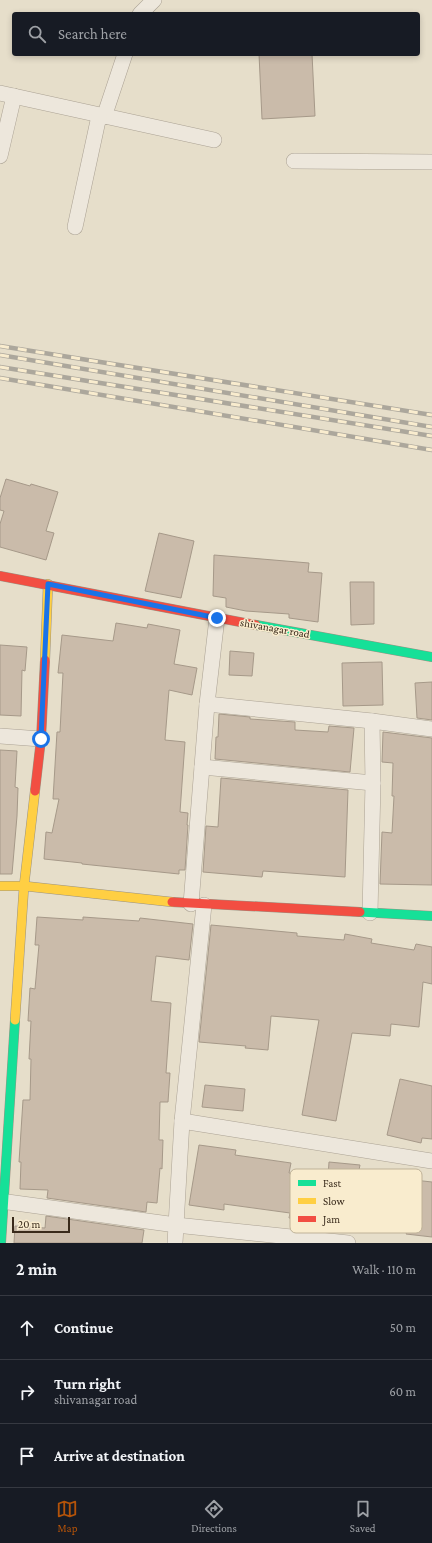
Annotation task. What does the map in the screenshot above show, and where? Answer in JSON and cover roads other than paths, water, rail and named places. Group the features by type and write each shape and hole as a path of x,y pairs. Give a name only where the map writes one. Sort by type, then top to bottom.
{"street":[{"path":"142,12 154,0"},
{"path":"75,227 102,116 124,56"},
{"path":"0,156 7,95 214,140"},
{"path":"294,160 432,162"},
{"name":"shivanagar road","path":"0,576 48,584 217,618 432,657"},
{"path":"1,1243 2,1201 24,886 41,739 48,584"},
{"path":"175,1243 182,1121 198,905 202,767 207,704 217,618"},
{"path":"207,704 372,721 432,729"},
{"path":"370,913 373,783 372,721"},
{"path":"0,736 41,739"},
{"path":"202,767 373,783"},
{"path":"0,886 24,886 198,905 432,916"},
{"path":"182,1121 432,1160"},
{"path":"2,1201 176,1225 348,1243"}],"railway":[{"path":"0,346 432,415"},
{"path":"0,355 432,427"},
{"path":"0,367 432,436"},
{"path":"0,378 432,450"}]}
